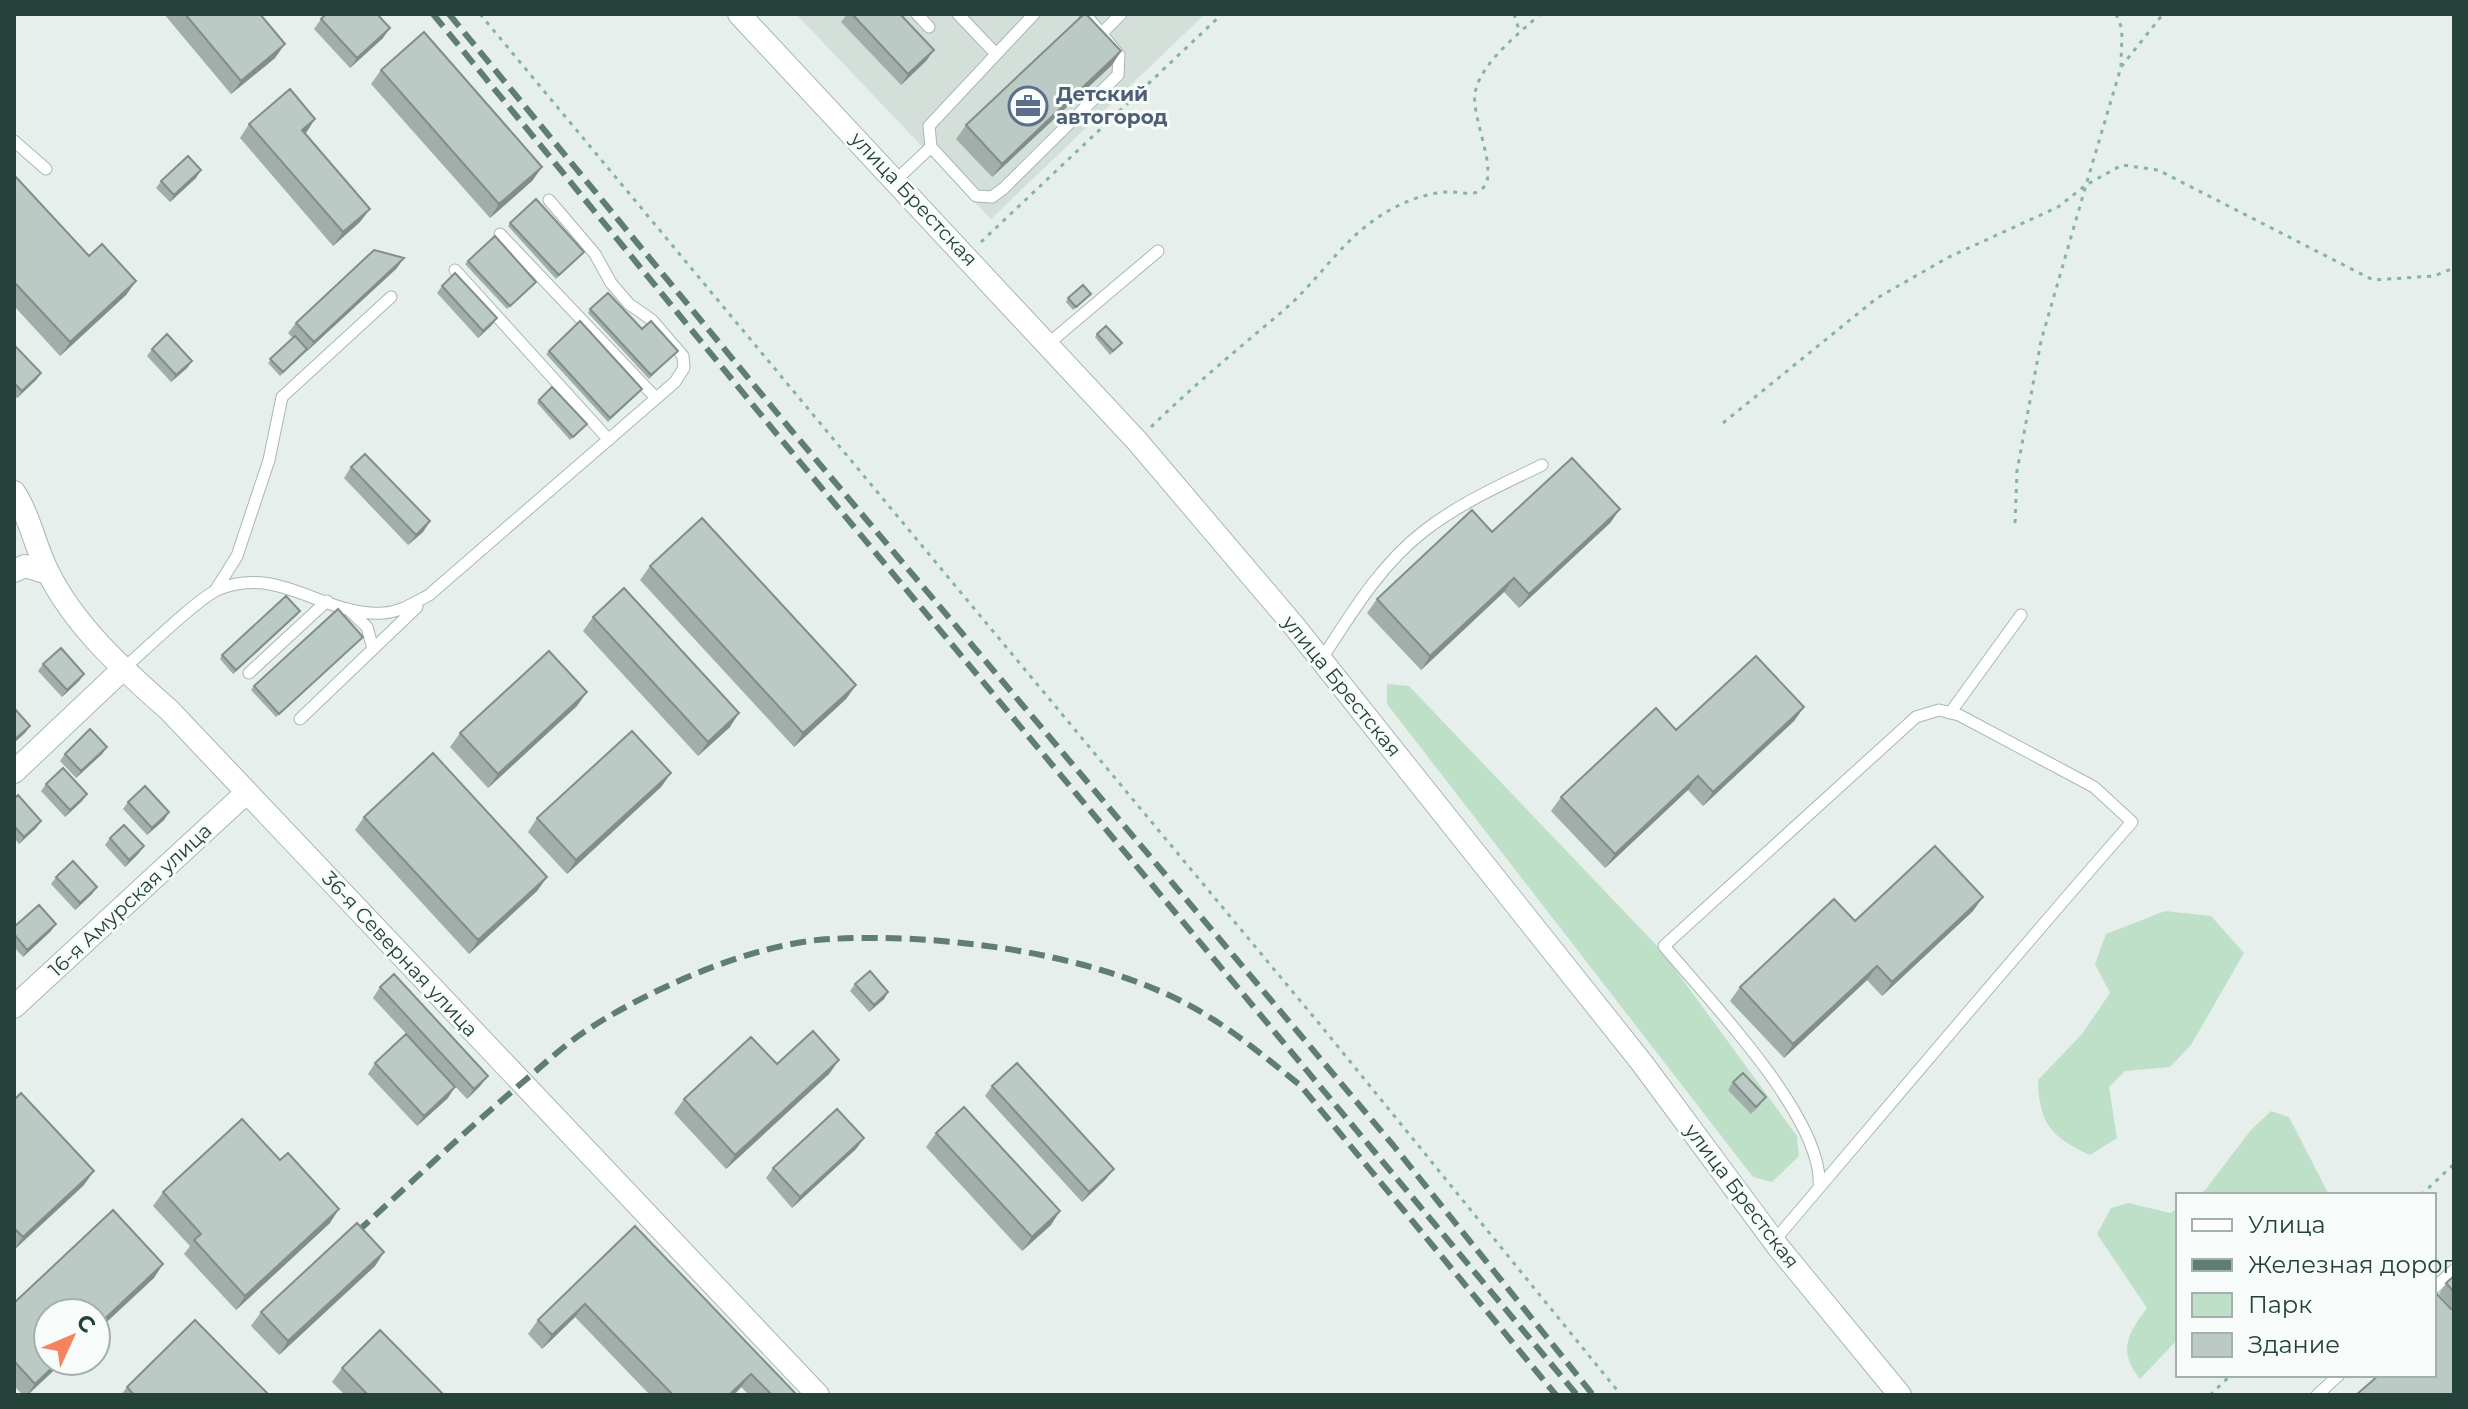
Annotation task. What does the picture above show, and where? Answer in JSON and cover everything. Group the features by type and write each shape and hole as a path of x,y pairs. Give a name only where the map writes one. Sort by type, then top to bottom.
{"street":[{"name":"улица Брестская","path":"739,14 1137,441 1321,660 1642,1063 1774,1241 1900,1395"},
{"name":"36-я Северная улица","path":"14,492 48,573 73,613 123,669 170,711 818,1395"},
{"path":"14,571 25,566 48,573"},
{"path":"14,772 123,669"},
{"name":"16-я Амурская улица","path":"14,1007 246,793"}],"lane":[{"path":"958,14 995,53"},
{"path":"1034,14 929,126 931,147 976,196 992,197 1118,75 1119,55 1085,14"},
{"path":"1103,32 1121,14"},
{"path":"14,141 46,169"},
{"path":"896,180 931,147"},
{"path":"300,719 429,595 609,440 684,368 683,356 652,320 629,304 611,283 595,254 549,200"},
{"path":"500,234 656,398"},
{"path":"1048,344 1158,251"},
{"path":"455,270 609,440"},
{"path":"123,669 215,591 237,556 269,460 282,397 391,297"},
{"path":"1321,660 1379,575 1422,532 1465,503 1542,465"},
{"path":"215,591 248,581 281,584 348,608 382,613 407,607 429,595"},
{"path":"249,673 327,601"},
{"path":"348,608 367,627 373,649"},
{"path":"1950,713 2021,615"},
{"path":"1774,1241 1819,1188 1906,1081 2132,822 2094,787 1939,710 1916,717 1664,946 1760,1060 1795,1112 1820,1176 1819,1188"},
{"path":"2436,1286 2454,1270"},
{"path":"2317,1395 2337,1377"}],"path":[{"path":"480,14 1322,1027 1621,1395"},
{"path":"967,256 1222,14"},
{"path":"1514,14 1520,33"},
{"path":"1137,441 1247,337 1285,309 1345,243 1379,217 1410,199 1448,192 1473,194 1485,187 1489,175 1475,117 1475,92 1486,68 1540,14"},
{"path":"2015,523 2017,471 2041,341 2121,67 2122,29 2116,14"},
{"path":"2121,67 2163,14"},
{"path":"1723,423 1877,298 1949,257 2058,207 2086,185 2122,165 2158,170 2373,280 2434,276 2454,268"},
{"path":"2423,1193 2454,1164"},
{"path":"2210,1395 2229,1377"}],"shaded area":[{"path":"796,14 1205,14 991,219"}],"green space":[{"path":"1387,684 1409,686 1661,950 1797,1136 1799,1156 1772,1182 1753,1177 1387,704"},
{"path":"2165,911 2211,916 2244,953 2191,1045 2170,1067 2125,1071 2109,1087 2117,1138 2090,1155 2066,1142 2050,1127 2041,1108 2038,1080 2082,1034 2110,993 2095,964 2106,934"},
{"path":"2271,1111 2289,1117 2328,1193 2201,1193 2251,1130"},
{"path":"2129,1203 2170,1213 2176,1209 2176,1341 2140,1379 2127,1351 2130,1334 2147,1308 2097,1234 2111,1208"}],"building":[{"path":"185,14 260,14 285,44 241,81"},
{"path":"326,14 377,14 390,28 357,58 321,19"},
{"path":"852,14 900,14 934,50 908,74"},
{"path":"1084,14 1121,51 1002,164 966,125"},
{"path":"424,32 542,167 499,204 381,70"},
{"path":"290,89 315,119 302,130 370,209 343,232 249,124"},
{"path":"188,156 201,170 174,195 161,181"},
{"path":"14,175 89,256 102,244 136,281 70,342 14,282"},
{"path":"536,199 584,252 559,275 510,223"},
{"path":"495,236 536,282 510,306 468,261"},
{"path":"374,250 404,258 314,342 296,323"},
{"path":"455,273 497,318 483,331 442,286"},
{"path":"1083,285 1091,294 1076,307 1068,298"},
{"path":"608,293 642,329 651,321 678,351 651,375 590,309"},
{"path":"580,321 642,389 610,418 549,351"},
{"path":"1106,326 1122,343 1113,351 1097,334"},
{"path":"167,334 192,361 176,375 152,349"},
{"path":"295,336 307,349 283,372 270,359"},
{"path":"16,347 41,373 22,391 14,383"},
{"path":"552,387 587,424 573,437 539,400"},
{"path":"365,454 430,521 416,535 351,467"},
{"path":"1572,458 1620,509 1529,594 1514,578 1430,656 1377,599 1472,510 1492,532"},
{"path":"702,518 856,685 803,733 650,566"},
{"path":"624,588 739,713 708,742 593,617"},
{"path":"286,596 300,611 236,670 222,655"},
{"path":"338,609 363,637 279,714 254,686"},
{"path":"61,648 84,674 67,690 43,664"},
{"path":"549,651 587,692 498,774 460,733"},
{"path":"1756,656 1804,707 1713,792 1698,776 1615,854 1561,797 1656,708 1676,730"},
{"path":"14,708 30,726 14,740"},
{"path":"90,729 107,747 81,771 65,754"},
{"path":"632,731 671,773 576,860 537,818"},
{"path":"433,753 547,877 478,940 364,817"},
{"path":"63,768 87,794 70,810 46,784"},
{"path":"145,786 169,812 152,828 128,802"},
{"path":"18,795 41,821 24,837 14,826 14,799"},
{"path":"124,825 144,846 129,860 110,838"},
{"path":"1935,846 1983,897 1892,982 1877,966 1793,1044 1740,987 1834,899 1855,921"},
{"path":"73,861 97,887 80,903 56,877"},
{"path":"39,905 56,924 27,950 14,934 14,927"},
{"path":"870,971 888,992 874,1005 855,984"},
{"path":"394,974 488,1076 474,1089 380,987"},
{"path":"813,1031 839,1060 735,1155 684,1099 751,1037 777,1064"},
{"path":"406,1034 455,1087 424,1116 375,1063"},
{"path":"1017,1063 1114,1169 1089,1192 992,1086"},
{"path":"1743,1073 1766,1097 1756,1107 1733,1082"},
{"path":"21,1093 94,1171 23,1237 14,1228 14,1100"},
{"path":"964,1107 1060,1211 1032,1237 936,1133"},
{"path":"837,1109 864,1138 800,1197 773,1168"},
{"path":"242,1119 280,1160 288,1153 339,1209 245,1296 194,1240 201,1234 163,1192"},
{"path":"113,1210 163,1264 112,1312 112,1297 32,1297 32,1377 42,1377 35,1384 14,1361 14,1303"},
{"path":"357,1223 384,1252 288,1341 261,1312"},
{"path":"635,1226 797,1395 772,1395 751,1374 729,1395 673,1395 585,1304 552,1335 538,1320"},
{"path":"2454,1276 2454,1292 2446,1283"},
{"path":"2436,1293 2451,1309 2454,1307 2454,1395 2356,1395 2377,1377 2436,1377"},
{"path":"195,1320 269,1395 134,1395 127,1387"},
{"path":"380,1330 444,1395 368,1395 342,1368"}],"railway":[{"path":"433,14 780,438 1577,1395"},
{"path":"449,14 791,430 1393,1145 1593,1395"},
{"path":"357,1232 568,1044 610,1016 669,985 735,959 800,942 873,938 964,943 1057,959 1144,985 1199,1011 1259,1052 1301,1086 1556,1395"}],"place":[{"name":"Детский автогород","path":"1028,106"}]}
